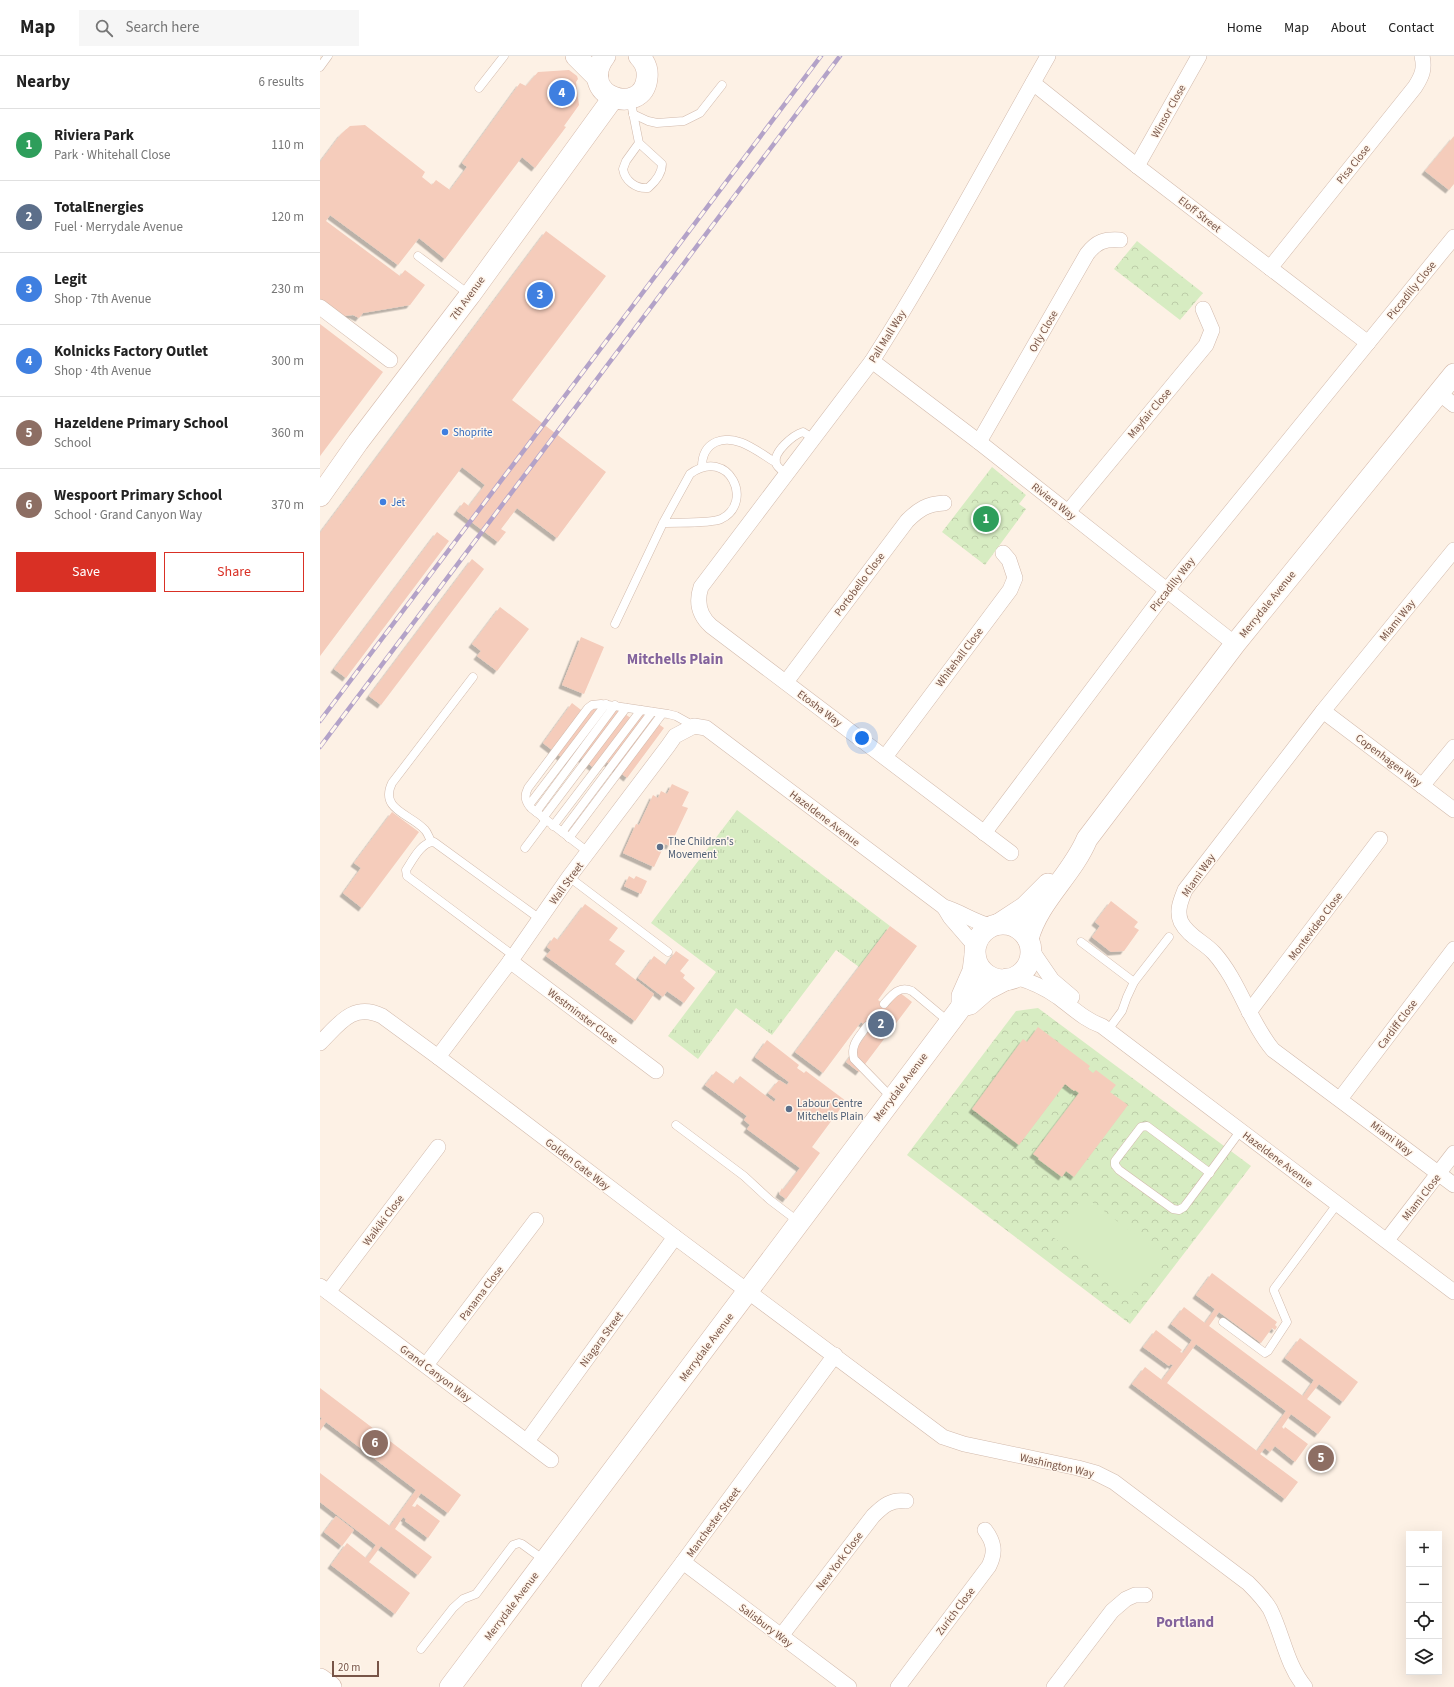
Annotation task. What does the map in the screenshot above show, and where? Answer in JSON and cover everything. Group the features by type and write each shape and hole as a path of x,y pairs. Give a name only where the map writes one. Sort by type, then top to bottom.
{"street":[{"path":"576,56 598,78"},
{"path":"605,56 599,66 598,78 600,86 606,94 626,103"},
{"name":"Pall Mall Way","path":"698,597 701,587 872,361 943,243 1048,56"},
{"name":"Winsor Close","path":"1137,166 1199,56"},
{"name":"Pisa Close","path":"1270,268 1415,87 1423,75 1424,66 1422,56"},
{"name":"7th Avenue","path":"320,496 358,442 470,295 626,103 644,88 647,80 647,61"},
{"name":"Eloff Street","path":"1033,83 1137,166 1368,343"},
{"name":"Piccadilly Close","path":"1368,343 1454,237"},
{"name":"Orly Close","path":"979,442 1087,254 1099,242 1108,239 1120,240"},
{"path":"320,307 390,360"},
{"name":"Mayfair Close","path":"1068,512 1206,345 1212,330 1203,309"},
{"name":"Piccadilly Way","path":"984,833 1167,590 1368,343"},
{"name":"Riviera Way","path":"872,361 979,442 1235,644"},
{"name":"Merrydale Avenue","path":"995,925 1025,907 1038,895 1075,849 1087,839 1235,644 1446,399 1454,374"},
{"name":"Portobello Close","path":"786,682 907,521 923,507 944,503"},
{"name":"Miami Way","path":"1454,550 1323,711 1186,890 1181,899 1179,910 1184,927 1215,954 1232,981 1264,1039 1273,1050 1454,1185"},
{"name":"Whitehall Close","path":"885,756 1010,590 1015,578 1009,560 1003,553"},
{"name":"Etosha Way","path":"698,597 700,610 706,621 1011,853"},
{"name":"Copenhagen Way","path":"1323,711 1454,810"},
{"name":"Wall Street","path":"438,1057 512,958 569,877 676,736 700,727"},
{"name":"Hazeldene Avenue","path":"700,727 944,907 956,910 980,924 995,925"},
{"path":"1422,786 1454,747"},
{"name":"Merrydale Avenue","path":"1029,944 1037,918 1081,854 1087,839"},
{"name":"Montevideo Close","path":"1249,1012 1380,839"},
{"name":"Hazeldene Avenue","path":"944,907 975,951"},
{"path":"1008,924 1016,927 1023,932 1029,944 1030,956 1028,965 1022,972 1011,978 998,979 983,971 978,964 975,951 978,938 984,931 995,925 1008,924"},
{"name":"Hazeldene Avenue","path":"1029,944 1052,980 1096,1016 1105,1028"},
{"name":"Cardiff Close","path":"1340,1099 1454,949"},
{"name":"Merrydale Avenue","path":"956,1014 973,971 975,951"},
{"name":"Westminster Close","path":"512,958 656,1071"},
{"name":"Merrydale Avenue","path":"450,1687 748,1291 798,1222 956,1014 970,1004 979,995 1011,978"},
{"name":"Hazeldene Avenue","path":"1011,978 1028,980 1047,991 1091,1022 1105,1028 1454,1292"},
{"name":"Golden Gate Way","path":"320,1043 351,1014 359,1011 372,1012 382,1016 674,1237 835,1355"},
{"name":"Waikiki Close","path":"324,1289 438,1147"},
{"name":"Miami Close","path":"1387,1240 1454,1153"},
{"name":"Panama Close","path":"426,1365 536,1220"},
{"name":"Niagara Street","path":"527,1441 674,1237"},
{"name":"Grand Canyon Way","path":"324,1289 552,1460"},
{"name":"Manchester Street","path":"589,1687 835,1355"},
{"name":"Washington Way","path":"835,1355 943,1438 1096,1473 1126,1490 1248,1583 1263,1598 1275,1622 1292,1666 1298,1678 1305,1687"},
{"name":"New York Close","path":"781,1636 873,1516 889,1503 897,1500 906,1501"},
{"name":"Zurich Close","path":"898,1687 989,1566 993,1558 994,1548 992,1539 985,1530"},
{"name":"Salisbury Way","path":"683,1562 849,1687"},
{"path":"1054,1687 1112,1611 1126,1599 1145,1595"},
{"path":"320,1679 331,1687"}],"lane":[{"path":"320,67 328,56"},
{"path":"479,88 504,56"},
{"path":"626,103 648,121 657,123 684,121 700,113 722,85"},
{"path":"626,103 640,143 662,164 661,171 648,188 640,188 629,181 623,169 626,161 640,143"},
{"path":"418,256 470,295"},
{"path":"775,462 782,448 794,435 802,432 814,439"},
{"path":"702,467 702,458 711,444 719,440 729,439 741,442 775,462 779,469 787,474"},
{"path":"615,624 663,523 684,481 690,474 706,466 719,468 727,472 731,477 737,490 737,497 730,512 721,519 714,521 663,523"},
{"path":"431,841 426,831 393,806 388,796 388,791 392,783 473,677"},
{"path":"528,805 606,704"},
{"path":"588,852 528,805 525,795 528,788 592,705 606,704 676,716 700,727"},
{"path":"536,812 615,706"},
{"path":"525,848 626,708"},
{"path":"553,826 641,710"},
{"path":"562,832 652,712"},
{"path":"569,838 662,714"},
{"path":"512,958 407,876 406,870 409,864 424,844 431,841 437,843 540,919"},
{"path":"569,877 668,952"},
{"path":"1105,1028 1122,1011 1134,982 1169,937"},
{"path":"1081,942 1134,982"},
{"path":"884,1004 896,991 902,988 912,991 956,1014"},
{"path":"867,1026 853,1046 852,1052 854,1059 892,1098"},
{"path":"676,1125 744,1176 770,1200 798,1222"},
{"path":"1210,1173 1147,1126 1141,1127 1115,1161 1115,1165 1119,1170 1176,1211 1184,1207 1210,1173 1241,1130"},
{"path":"1223,1322 1265,1353 1268,1351 1287,1322 1274,1289 1338,1203"},
{"path":"421,1649 452,1608 463,1599 476,1594 513,1546 520,1543 545,1561"}],"green space":[{"path":"1137,241 1203,293 1180,320 1114,269"},
{"path":"992,467 1026,495 1019,504 1026,509 985,565 942,532"},
{"path":"737,810 890,926 859,967 836,950 772,1035 736,1008 698,1059 668,1036 716,972 651,923"},
{"path":"1038,1008 1251,1166 1130,1324 907,1155 1016,1011"},
{"path":"1084,1196 1162,1255 1131,1296 1053,1237"}],"building":[{"path":"569,70 577,76 578,79 576,82 579,105 564,126 566,127 535,168 522,157 445,259 419,238 398,265 330,215 326,221 400,276 405,270 425,285 410,305 363,313 359,318 353,315 342,316 320,300 320,162 341,134 350,126 365,125 425,172 422,177 432,185 436,180 450,190 467,167 462,163 520,83 526,86 538,72"},
{"path":"1454,136 1454,184 1449,190 1425,171"},
{"path":"546,231 606,276 512,400 606,472 557,538 517,508 501,529 506,532 498,542 457,511 464,502 469,506 485,485 462,467 320,656 320,533"},
{"path":"320,324 383,372 320,456"},
{"path":"437,532 449,541 346,678 334,669"},
{"path":"472,559 484,569 381,705 369,696"},
{"path":"500,607 529,629 497,671 477,656 481,651 472,644"},
{"path":"581,637 604,647 584,694 562,685"},
{"path":"572,703 585,713 592,704 615,707 635,721 642,712 664,728 627,778 607,762 599,772 581,758 574,767 543,743"},
{"path":"672,784 689,792 682,806 688,808 670,846 665,844 654,867 623,853 636,824 639,825 653,795 658,798 661,791 667,794"},
{"path":"392,812 419,832 362,908 343,893 361,868 354,863"},
{"path":"629,876 634,879 636,876 647,881 641,894 624,886"},
{"path":"1111,901 1138,922 1134,927 1139,930 1124,951 1111,952 1092,937 1100,926 1095,922"},
{"path":"585,904 618,928 609,940 625,951 615,964 654,994 635,1021 546,956 551,950 547,947 554,937 558,940"},
{"path":"890,926 917,946 878,1000 888,1007 899,992 912,1002 859,1072 846,1062 871,1029 861,1022 823,1073 795,1052"},
{"path":"676,951 689,960 680,971 685,975 683,978 695,988 684,1003 667,991 663,997 638,978 654,956 666,965"},
{"path":"1038,1027 1090,1066 1088,1069 1093,1073 1096,1070 1116,1085 1110,1092 1128,1105 1074,1177 1066,1171 1062,1177 1033,1154 1079,1093 1075,1090 1074,1091 1065,1084 1019,1145 972,1109 1023,1039 1027,1042"},
{"name":"Labour Centre Mitchells Plain","path":"767,1040 799,1065 797,1068 804,1073 806,1071 846,1101 812,1147 820,1153 786,1199 779,1194 782,1188 783,1190 800,1168 747,1129 750,1125 744,1120 747,1116 705,1085 716,1071 734,1084 740,1076 774,1102 776,1099 768,1093 779,1080 787,1085 789,1082 755,1057"},
{"path":"1212,1273 1277,1322 1275,1325 1277,1327 1275,1330 1272,1328 1261,1343 1219,1312 1209,1326 1303,1396 1314,1380 1285,1358 1300,1338 1358,1382 1343,1402 1319,1384 1307,1399 1331,1417 1318,1434 1291,1414 1282,1427 1284,1429 1285,1427 1308,1444 1295,1462 1275,1446 1270,1452 1265,1448 1260,1454 1298,1482 1285,1499 1132,1384 1145,1367 1162,1380 1173,1365 1170,1364 1169,1366 1143,1347 1156,1330 1182,1350 1180,1352 1183,1353 1192,1340 1171,1324 1184,1307 1205,1323 1215,1309 1196,1295","holes":["1196,1344 1286,1411 1257,1451 1167,1383"]},
{"path":"320,1388 461,1495 448,1513 421,1493 412,1506 415,1507 417,1504 440,1521 428,1538 405,1521 406,1519 403,1517 395,1529 432,1557 418,1575 381,1546 369,1562 410,1593 395,1614 331,1565 347,1543 366,1558 376,1545 320,1502 320,1473 390,1526 416,1490 326,1422 320,1431 320,1421 322,1418 320,1417"},
{"path":"336,1516 354,1530 342,1546 324,1532"}],"railway":[{"path":"320,721 821,56"},
{"path":"320,747 840,56"}],"place":[{"name":"Kolnicks Factory Outlet","path":"562,93"},
{"name":"Legit","path":"540,295"},
{"name":"Shoprite","path":"445,432"},
{"name":"Jet","path":"383,502"},
{"name":"Riviera Park","path":"986,519"},
{"name":"The Children's Movement","path":"660,847"},
{"name":"TotalEnergies","path":"881,1024"},
{"name":"Labour Centre Mitchells Plain","path":"789,1109"},
{"name":"Wespoort Primary School","path":"375,1443"},
{"name":"Hazeldene Primary School","path":"1321,1458"}],"district":[{"name":"Mitchells Plain","path":"675,659"},
{"name":"Portland","path":"1185,1622"}]}
